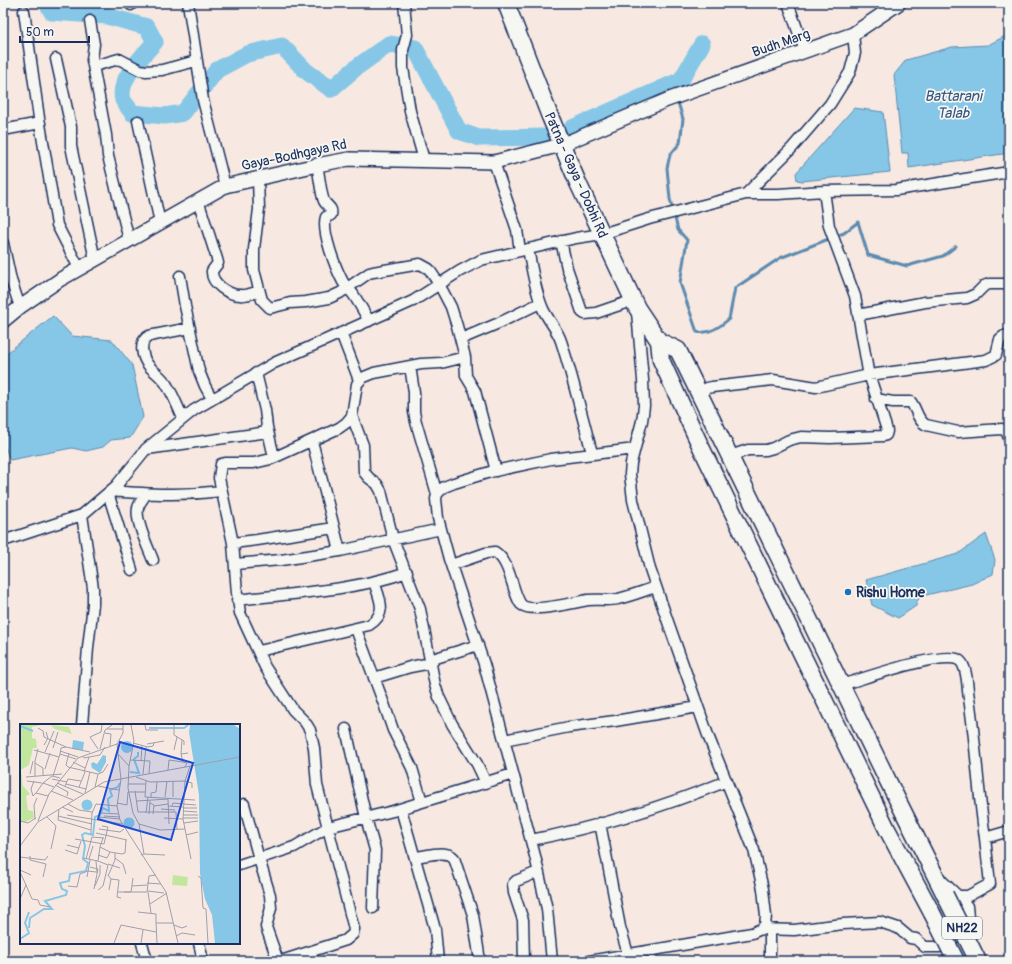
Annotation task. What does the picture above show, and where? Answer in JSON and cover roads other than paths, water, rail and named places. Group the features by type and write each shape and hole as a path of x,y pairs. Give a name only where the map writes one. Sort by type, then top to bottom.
{"main road":[{"name":"Patna - Gaya - Dobhi Rd","path":"506,3 561,145 635,304 659,341"},
{"path":"659,341 678,350 936,876 952,896"},
{"name":"NH22","path":"659,341 661,360 717,480 887,829 956,961"},
{"name":"NH22","path":"952,896 978,961"}],"street":[{"path":"188,3 199,81 225,186"},
{"path":"404,3 406,40 403,50 403,68 408,100 424,160"},
{"path":"788,3 805,51"},
{"name":"Budh Marg","path":"667,100 853,34 898,3"},
{"path":"24,11 57,226 79,268"},
{"path":"90,21 94,44 92,60 106,135 109,161 129,240"},
{"path":"746,194 792,148 830,104 850,72 855,53 853,34"},
{"path":"56,59 71,128 71,146 96,260"},
{"path":"94,66 120,59 140,70 162,70 196,60"},
{"name":"Gaya-Bodhgaya Rd","path":"3,321 20,306 79,268 96,260 198,200 225,186 349,159 361,158 494,162 561,145 667,100"},
{"path":"138,121 160,223"},
{"path":"3,130 40,123"},
{"path":"494,162 524,250 540,303 546,316 556,330 560,340 571,373 592,453"},
{"path":"317,165 323,200 331,207 332,211 331,215 326,217 325,220 328,245 347,288 353,293 369,321"},
{"path":"3,541 82,516 121,481 146,449 194,410 256,373 295,352 413,301 480,260 561,241 602,234 660,216 746,194 896,190 1009,172"},
{"path":"258,178 260,209 253,261 259,292 262,300 270,308 290,303 330,298 369,273 420,264 429,269 451,307 461,339 466,376 475,391 496,471"},
{"path":"730,456 748,450 766,450 789,440 801,437 830,438 886,435 887,431 869,376 855,296 830,232 824,191"},
{"path":"198,200 218,263 212,271 214,280 221,288 236,295 259,292"},
{"path":"561,241 581,309 585,314 635,304 643,380 644,406 642,421 631,464 631,486 638,520 656,587 698,706 754,850 764,889 766,916 765,929 770,961"},
{"path":"3,243 11,280 20,306"},
{"path":"180,276 199,371 212,399"},
{"path":"858,315 916,304 967,298 976,294 988,284 1009,284"},
{"path":"461,339 540,303"},
{"path":"183,418 168,386 163,379 148,365 142,346 142,341 149,336 190,328"},
{"path":"341,333 359,380"},
{"path":"700,394 707,388 754,381 780,380 816,387 869,376 986,360 996,355 1000,339 1004,336 1009,336"},
{"path":"464,357 441,363 429,363 374,373 359,380 352,416 363,445 364,472 377,484 381,491 393,539 407,572 420,610 435,686 443,708 477,764 486,782"},
{"path":"410,366 414,392 414,412 437,494 436,499 438,518 451,565 478,645 531,840 547,909 552,961"},
{"path":"256,373 274,458"},
{"path":"876,399 893,402 911,402 919,418 926,425 958,432 1002,429 1006,431 1009,438"},
{"path":"244,804 272,903 266,927 279,961 346,940 353,934 354,929 316,784 314,748 310,730 305,722 287,702 281,690 265,667 259,651 241,618 233,543 219,473 221,464 230,462 254,463 274,458 339,428 352,416"},
{"path":"146,449 268,432"},
{"path":"312,441 340,551"},
{"path":"437,494 444,487 454,483 496,471 551,459 635,449"},
{"path":"109,492 189,495 222,491"},
{"path":"109,492 132,570"},
{"path":"146,494 138,507 138,512 142,531 153,560"},
{"path":"82,516 93,583 93,604 82,724"},
{"path":"233,543 334,528"},
{"path":"235,564 280,560 340,551 441,529"},
{"path":"451,565 486,553 495,552 499,554 506,566 520,603 527,608 590,600 612,600 656,587"},
{"path":"238,600 339,588 374,582 407,572"},
{"path":"259,651 369,625 380,615 380,601 374,582"},
{"path":"356,629 393,730 412,768 422,802"},
{"path":"374,678 410,667 431,663 436,658 478,645"},
{"path":"841,685 930,660 951,658 959,660 963,664 970,706 990,884 968,896 952,896"},
{"path":"504,740 569,727 615,721 698,706"},
{"path":"346,729 366,818 375,850 373,908"},
{"path":"240,865 294,848 328,827 401,809 513,774"},
{"path":"531,840 579,829 660,807 727,781"},
{"path":"401,809 435,929 438,961"},
{"path":"600,823 620,927 628,954"},
{"path":"985,838 1009,831"},
{"path":"415,857 445,854 451,855 454,858 473,915 480,961"},
{"path":"524,961 523,920 514,893 513,884 516,881 538,872"},
{"path":"589,961 752,933 765,929 794,930 843,924 880,922 898,928 910,938 916,939 925,947 940,947 969,928 967,906 952,896"},
{"path":"142,944 147,961"},
{"path":"199,944 203,961"}],"water":[{"name":"Battarani Talab","path":"1009,34 1009,153 909,168 908,153 902,153 894,75 906,60 952,47 988,45"},
{"path":"854,108 883,112 890,172 802,181 797,180 796,173"},
{"path":"53,316 72,336 112,340 132,365 143,417 130,438 111,440 103,447 86,451 72,448 10,460 3,442 3,356"},
{"path":"986,534 995,560 993,574 972,584 922,596 917,601 916,606 898,618 872,605 866,580 958,554"}],"waterway":[{"path":"47,3 52,12 107,16 147,27 155,42 132,69 127,77 122,92 123,100 132,113 165,116 183,113 217,70 247,54 282,46 306,71 331,89 357,67 389,44 415,48 459,131 479,138 547,137"},
{"path":"572,128 681,80 702,44"},
{"path":"672,84 675,94"},
{"path":"677,99 683,119 680,143 670,155 667,168 670,199 678,230 687,240 680,283 697,332 701,333 710,331 729,319 735,288 780,258 844,233 858,222 868,255 907,266 943,256 956,246"}],"place":[{"name":"Rishu Home","path":"848,592"}]}
